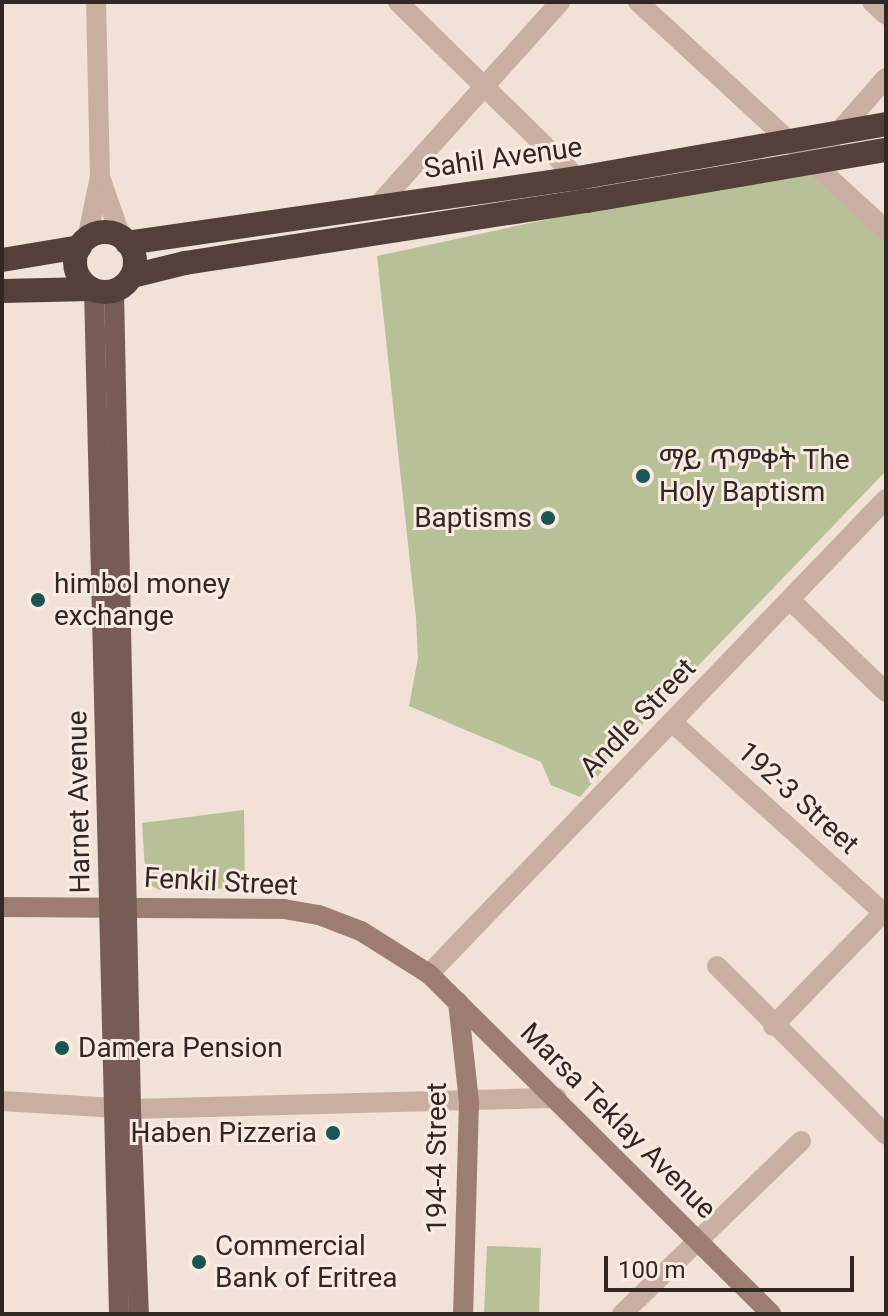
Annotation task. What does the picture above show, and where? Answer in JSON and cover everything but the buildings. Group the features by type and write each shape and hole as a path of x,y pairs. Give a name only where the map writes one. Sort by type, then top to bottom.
{"highway":[{"name":"Sahil Avenue","path":"124,240 578,178 886,124"},
{"path":"2,291 108,286 196,261 587,201 886,150"},
{"path":"2,260 83,243 103,233 124,240 134,255 108,286"},
{"path":"83,243 76,265 83,283 108,286"}],"main road":[{"name":"Harnet Avenue","path":"108,286 121,1109 119,1314"},
{"name":"Fenkil Street","path":"2,907 284,909 319,915 361,931 429,974 458,1002"},
{"name":"Marsa Teklay Avenue","path":"458,1002 771,1314"},
{"name":"194-4 Street","path":"458,1002 469,1102 463,1314"},
{"name":"Harnet Avenue","path":"121,1109 139,1314"}],"street":[{"path":"83,243 100,177 96,2"},
{"path":"398,2 483,89 578,178 587,201"},
{"path":"378,205 560,2"},
{"path":"638,2 787,143 886,230"},
{"path":"872,2 886,15"},
{"path":"811,163 886,78"},
{"path":"100,177 124,240"},
{"name":"Andle Street","path":"429,974 886,499"},
{"path":"790,600 886,692"},
{"name":"192-3 Street","path":"673,723 885,913"},
{"path":"773,1026 885,913"},
{"path":"717,966 773,1026 886,1135"},
{"path":"2,1101 121,1109 557,1098"},
{"path":"622,1314 696,1238 801,1141"}],"green space":[{"name":"ማይ ጥምቀት The Holy Baptism","path":"810,163 886,234 886,471 645,721 580,797 551,785 541,762 409,706 418,658 416,618 377,256"},
{"path":"244,810 245,888 160,890 146,883 142,823"},
{"path":"487,1246 541,1248 539,1314 484,1314"}],"place":[{"name":"ማይ ጥምቀት The Holy Baptism","path":"643,476"},
{"name":"Baptisms","path":"548,518"},
{"name":"himbol money exchange","path":"38,600"},
{"name":"Damera Pension","path":"62,1048"},
{"name":"Haben Pizzeria","path":"333,1133"},
{"name":"Commercial Bank of Eritrea","path":"199,1262"}]}
